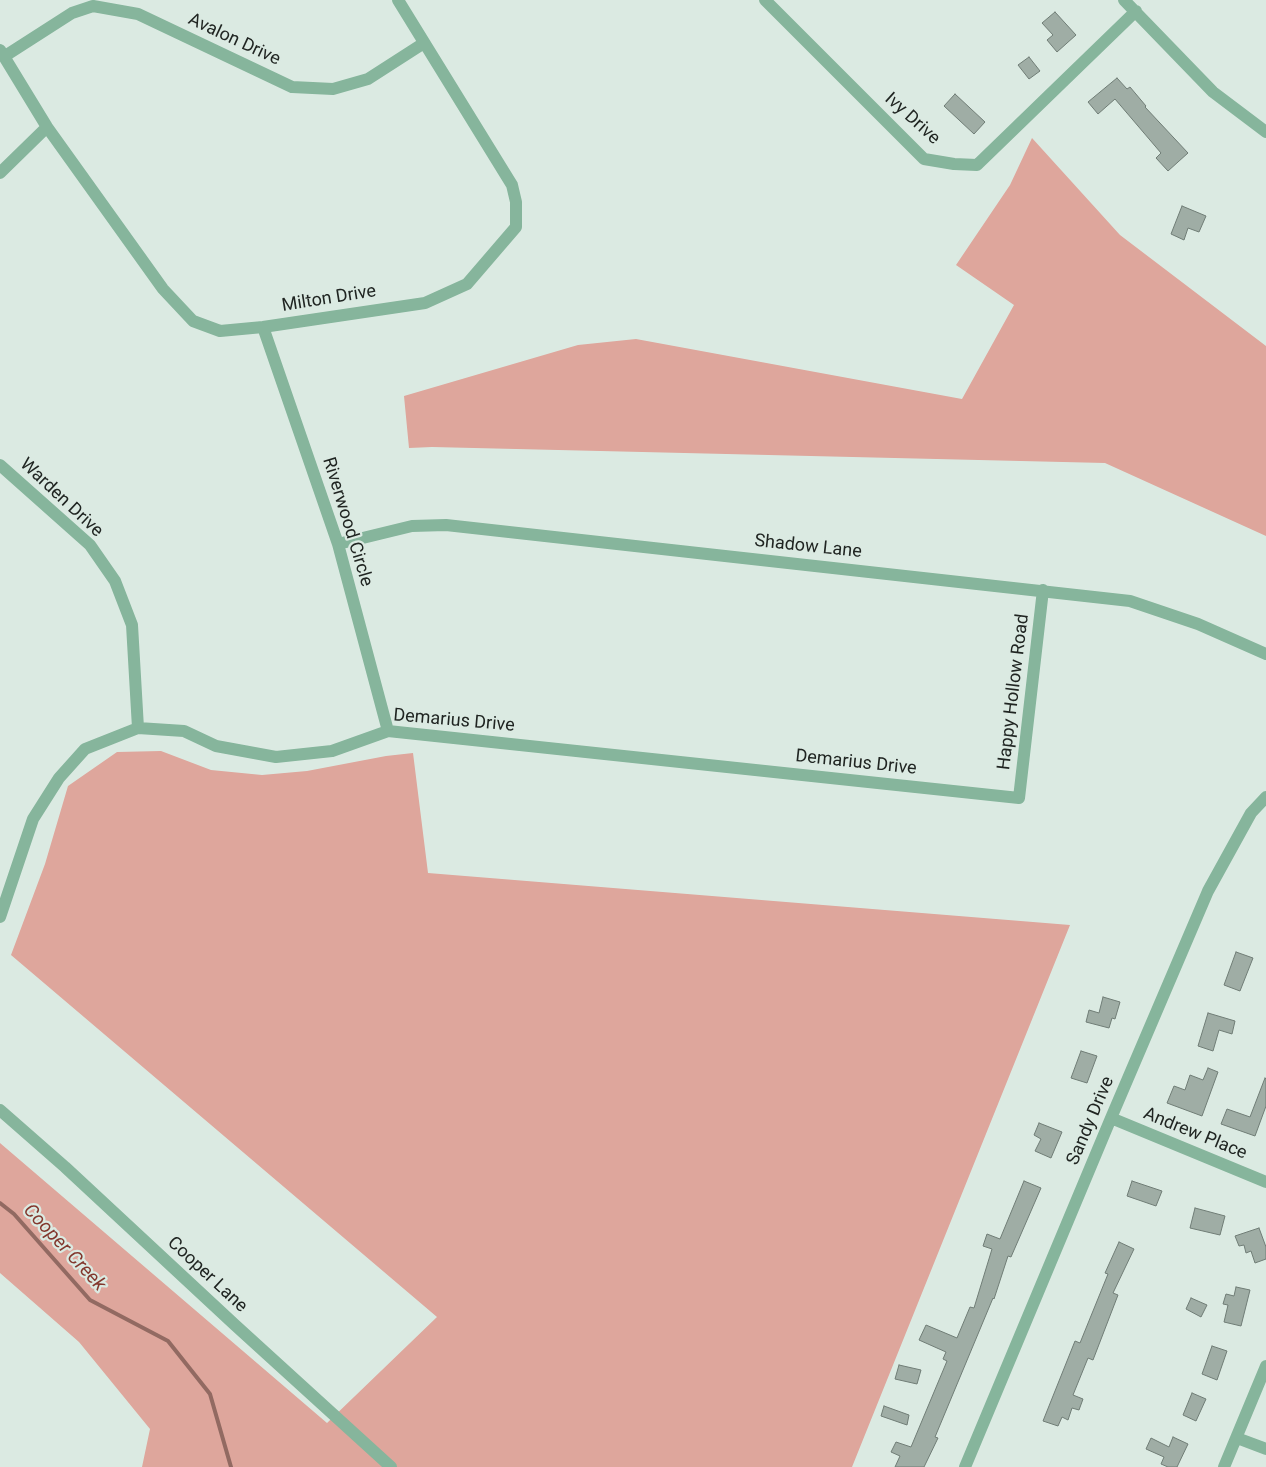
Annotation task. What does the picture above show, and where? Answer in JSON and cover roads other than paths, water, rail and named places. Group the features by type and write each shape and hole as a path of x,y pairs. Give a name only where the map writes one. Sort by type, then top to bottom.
{"street":[{"name":"Milton Drive","path":"2,53 46,127 163,289 193,321 220,331 263,327 424,303 467,284 516,227 516,202 512,185 398,0"},
{"name":"Ivy Drive","path":"765,0 924,158 954,164 977,165 1136,11"},
{"path":"1124,0 1213,92 1266,132"},
{"name":"Avalon Drive","path":"2,53 72,13 93,6 138,14 292,87 333,89 368,79 424,43"},
{"path":"0,173 46,127"},
{"name":"Riverwood Circle","path":"263,327 338,544 388,731"},
{"name":"Warden Drive","path":"0,466 90,546 115,581 132,624 138,728"},
{"name":"Shadow Lane","path":"338,544 412,526 446,525 1043,590 1130,601 1198,624 1266,654"},
{"name":"Happy Hollow Road","path":"1019,798 1043,590"},
{"name":"Demarius Drive","path":"0,917 34,819 59,778 85,749 138,728 184,731 216,746 276,757 332,751 388,731 1019,798"},
{"name":"Sandy Drive","path":"965,1467 1208,891 1251,813 1266,797"},
{"name":"Cooper Lane","path":"0,1110 65,1167 391,1467"},
{"name":"Andrew Place","path":"1111,1118 1266,1182"},
{"path":"1224,1467 1266,1366"},
{"path":"1237,1438 1266,1449"}],"waterway":[{"name":"Cooper Creek","path":"0,1203 14,1214 90,1300 168,1341 210,1394 231,1467"}]}
